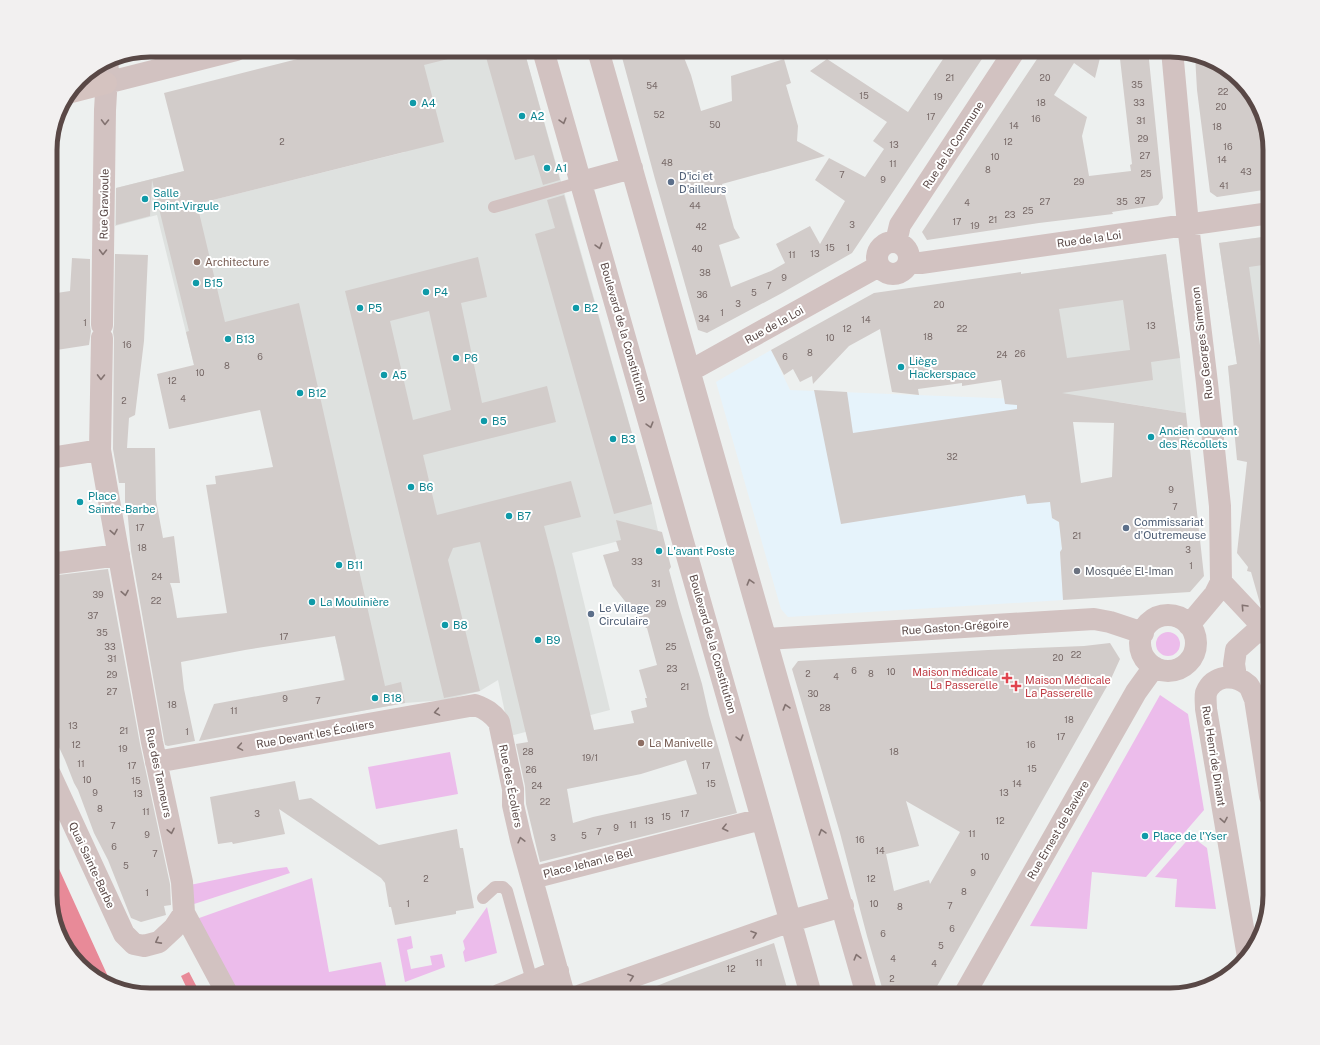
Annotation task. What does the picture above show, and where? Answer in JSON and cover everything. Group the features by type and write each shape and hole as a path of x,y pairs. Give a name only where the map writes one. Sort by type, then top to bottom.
{"street":[{"path":"79,90 208,57"},
{"name":"Boulevard de la Constitution","path":"545,57 809,988"},
{"path":"600,57 865,988"},
{"name":"Rue de la Commune","path":"896,242 900,225 1010,57"},
{"name":"Rue Georges Simenon","path":"1173,57 1188,225 1219,498 1221,582"},
{"name":"Rue Gravioule","path":"100,450 107,68"},
{"path":"581,182 632,168"},
{"name":"Rue de la Loi","path":"909,262 921,263 1263,214"},
{"path":"890,241 904,245 909,256 909,262 902,272 891,274 886,273 879,266 876,259 880,248 890,241"},
{"name":"Rue de la Loi","path":"690,371 879,266"},
{"path":"57,457 100,450 118,555 57,563"},
{"name":"Rue des Tanneurs","path":"118,555 156,762 182,882 184,913"},
{"path":"1189,625 1215,594 1221,582 1263,626"},
{"path":"1169,616 1180,618 1189,625 1194,634 1196,644 1194,653 1189,662 1181,668 1172,671 1163,671 1154,667 1143,656 1141,649 1142,633 1148,624 1157,618 1169,616"},
{"name":"Rue Gaston-Grégoire","path":"766,639 1094,619 1110,622 1142,633"},
{"path":"1236,678 1234,664 1236,650 1256,632 1263,632"},
{"path":"1189,662 1211,686 1218,680 1225,677 1236,678 1249,686 1255,699 1263,751"},
{"name":"Rue Ernest de Bavière","path":"968,988 1136,692 1154,667"},
{"name":"Rue Henri de Dinant","path":"1211,686 1206,693 1206,709 1246,948"},
{"name":"Rue Devant les Écoliers","path":"156,762 475,705"},
{"name":"Rue des Écoliers","path":"475,705 485,708 493,714 499,722 513,789 513,805 532,878"},
{"name":"Quai Sainte-Barbe","path":"57,789 124,934 134,944 144,946 159,942 174,928 184,913"},
{"name":"Place Jehan le Bel","path":"562,988 532,878 762,819"},
{"path":"602,988 791,921 843,906"},
{"path":"184,913 224,988"},
{"path":"516,988 558,971"}],"lane":[{"path":"494,206 581,182"},
{"path":"483,898 495,887 502,887 507,891 532,981"}],"shaded area":[{"path":"381,57 526,57 652,504 658,531 572,553 610,710 510,736 498,680 480,691 445,700 405,703 349,713 342,668 278,381 194,365 157,215 115,226 116,188 184,171 193,205 405,152"},
{"path":"1263,237 1263,393 1230,388 1228,366 1237,364 1219,243"},
{"path":"1166,254 1186,413 1119,402 1038,400 1021,274"},
{"path":"771,350 790,390 1070,401 1081,483 1052,518 1059,522 1062,549 1060,552 1063,600 788,617 781,609 716,382"},
{"path":"1168,632 1173,633 1179,639 1179,649 1173,655 1168,656 1163,655 1157,649 1156,644 1157,639 1163,633"},
{"path":"1160,695 1188,714 1204,810 1146,877 1092,872 1087,929 1030,926"},
{"path":"450,752 458,794 376,809 368,767"},
{"path":"1191,836 1207,848 1216,909 1175,907 1177,879 1155,877"},
{"path":"57,864 109,978 93,969 76,952 62,925 57,901"},
{"path":"287,867 290,873 194,904 190,885 264,870"},
{"path":"312,878 329,972 381,962 387,988 224,988 188,922"},
{"path":"487,907 497,953 465,962 463,952 465,949 463,941"},
{"path":"411,936 413,948 407,950 411,969 432,965 430,956 442,954 445,967 405,982 397,939"},
{"path":"189,972 197,988 187,988 181,976"}],"building":[{"path":"305,57 456,57 424,65 444,142 197,204 225,322 299,303 385,686 401,682 405,703 199,741 214,704 345,680 335,636 245,650 181,662 184,689 195,741 168,746 165,745 131,551 127,507 125,507 125,483 119,483 113,449 115,254 148,255 144,341 135,415 129,418 127,448 155,448 156,500 163,538 174,536 180,583 170,583 177,618 227,613 206,485 216,484 215,476 273,467 260,410 169,429 157,374 194,365 186,332 189,331 152,180 150,216 116,225 116,188 184,171 164,93"},
{"name":"A2","path":"486,57 526,57 560,180 543,185 534,155 515,160"},
{"path":"622,57 684,57 691,75 701,111 732,101 731,76 784,59 791,83 786,85 798,126 797,141 825,156 722,184 734,228 740,238 719,245 731,287 771,271 785,263 776,244 810,226 820,244 845,201 815,180 829,158 865,177 884,149 873,141 887,122 810,71 827,59 908,112 944,57 983,57 852,253 782,293 707,333 698,330"},
{"path":"1038,57 1100,57 1095,78 1074,63 1054,95 1087,117 1082,136 1089,176 1131,171 1130,165 1132,164 1120,57 1149,57 1163,198 1158,205 1112,212 1113,214 1039,223 927,240 922,232"},
{"path":"1195,60 1206,64 1222,73 1236,84 1244,93 1258,120 1261,132 1263,144 1263,190 1217,197 1210,192 1197,90"},
{"path":"564,195 652,504 614,514 535,234 555,228 547,200"},
{"path":"1263,237 1263,265 1249,267 1263,360 1263,609 1261,607 1251,572 1247,571 1248,567 1237,553 1247,462 1237,460 1228,366 1237,364 1219,243"},
{"path":"1166,254 1180,358 1151,362 1153,380 1062,393 1186,413 1204,576 1190,592 1063,600 1060,552 1062,549 1059,522 1052,518 1050,502 1027,504 1025,495 841,524 814,390 847,392 853,433 1017,409 1017,405 1005,404 1001,380 962,386 962,383 918,389 919,395 892,392 880,329 849,346 813,384 812,376 800,382 793,369 784,375 771,350 874,293 1021,272 1021,274","holes":["1123,300 1130,350 1067,358 1059,309","1073,422 1114,423 1112,477 1081,483"]},
{"path":"478,257 487,297 461,303 482,403 547,386 556,422 423,455 437,515 571,481 581,517 544,526 594,730 634,723 631,711 647,707 645,698 647,698 639,670 657,665 647,628 613,586 603,555 619,551 616,541 621,540 616,520 662,532 671,567 669,570 737,813 540,862 526,804 525,786 516,744 528,742 480,542 453,548 448,560 480,691 444,698 345,291","holes":["429,311 451,410 413,420 390,321","686,760 697,794 593,817 573,823 567,789 641,774"]},
{"path":"72,258 90,259 91,331 89,345 57,350 57,293 70,291"},
{"path":"108,569 140,744 170,884 171,905 164,906 166,915 141,922 131,918 108,860 94,833 78,790 57,743 57,575"},
{"path":"1110,643 1120,659 1110,681 936,988 882,988 840,833 792,669 798,661 1084,646","holes":["906,801 960,832 930,884 929,880 894,891 886,854 919,846"]},
{"path":"295,781 299,800 311,798 379,845 457,829 460,848 463,848 474,908 456,911 456,914 395,925 391,907 389,907 385,883 381,878 279,809 285,834 233,844 232,842 218,844 210,797"},
{"path":"774,943 787,988 652,988"}],"place":[{"name":"A4","path":"413,103"},
{"name":"A2","path":"522,116"},
{"name":"A1","path":"547,168"},
{"name":"D'ici et D'ailleurs","path":"671,182"},
{"name":"Salle Point-Virgule","path":"145,199"},
{"name":"Architecture","path":"197,262"},
{"name":"B15","path":"196,283"},
{"name":"P4","path":"426,292"},
{"name":"P5","path":"360,308"},
{"name":"B2","path":"576,308"},
{"name":"B13","path":"228,339"},
{"name":"P6","path":"456,358"},
{"name":"Liège Hackerspace","path":"901,367"},
{"name":"A5","path":"384,375"},
{"name":"B12","path":"300,393"},
{"name":"B5","path":"484,421"},
{"name":"Ancien couvent des Récollets","path":"1151,437"},
{"name":"B3","path":"613,439"},
{"name":"B6","path":"411,487"},
{"name":"Place Sainte-Barbe","path":"80,502"},
{"name":"B7","path":"509,516"},
{"name":"Commissariat d'Outremeuse","path":"1126,528"},
{"name":"L'avant Poste","path":"659,551"},
{"name":"B11","path":"339,565"},
{"name":"Mosquée El-Iman","path":"1077,571"},
{"name":"La Moulinière","path":"312,602"},
{"name":"Le Village Circulaire","path":"591,614"},
{"name":"B8","path":"445,625"},
{"name":"B9","path":"538,640"},
{"name":"Maison médicale La Passerelle","path":"1007,678"},
{"name":"Maison Médicale La Passerelle","path":"1016,686"},
{"name":"B18","path":"375,698"},
{"name":"La Manivelle","path":"641,743"},
{"name":"Place de l'Yser","path":"1145,836"}]}
